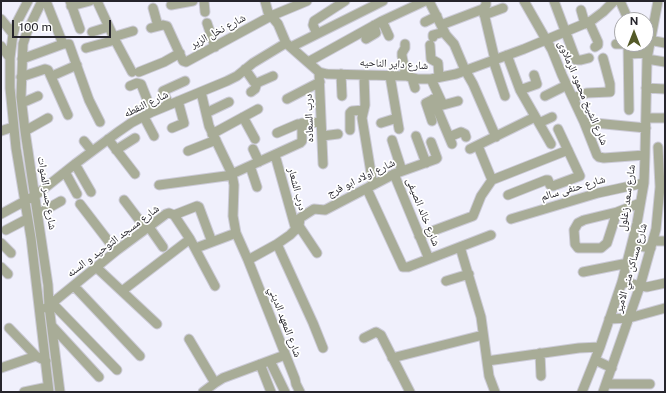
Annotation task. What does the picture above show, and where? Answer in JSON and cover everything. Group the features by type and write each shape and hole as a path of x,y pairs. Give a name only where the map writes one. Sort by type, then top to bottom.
{"street":[{"name":"شارع جسر المنوات","path":"28,1 20,16 6,56 13,127 40,312 48,389"},
{"name":"شارع جسر المنوات","path":"42,1 23,44 21,77 22,103 51,305 60,392"},
{"path":"46,1 63,44"},
{"path":"80,29 71,4 90,1"},
{"path":"97,1 114,39 136,72 164,62 180,53"},
{"path":"171,5 193,1"},
{"path":"204,1 205,12"},
{"path":"265,1 266,8 278,24 288,45 320,72"},
{"path":"317,34 313,25 314,21 345,1"},
{"name":"شارع النقطه","path":"1,214 36,196 74,164 108,139 148,114 227,81 288,45 317,34 383,1"},
{"path":"308,62 378,23 425,1"},
{"path":"429,1 454,44 496,138"},
{"path":"554,1 576,60 589,58"},
{"name":"شارع داير الناحيه","path":"320,72 328,74 409,77 418,79 435,78 456,74 587,23 603,12 614,1"},
{"path":"620,1 625,12"},
{"name":"شارع سعد زغلول","path":"654,18 658,1"},
{"name":"شارع نخل الزير","path":"153,8 154,27 164,25 167,26 184,62 186,62 271,16 304,2"},
{"name":"شارع الشيخ محمود الرملاوى","path":"527,2 547,39 566,85 584,122 597,156 599,158 645,151"},
{"path":"425,22 441,24 484,9 503,8"},
{"path":"484,9 494,60 505,96"},
{"path":"580,10 598,42 598,45 595,47"},
{"path":"1,19 13,34"},
{"path":"207,23 214,47"},
{"path":"378,23 389,36"},
{"path":"366,39 376,33 378,23"},
{"path":"441,24 433,34 431,41 431,59 438,63 435,78 436,98 451,141 461,132 465,134 466,137"},
{"path":"92,32 108,26"},
{"path":"86,48 133,31"},
{"path":"654,41 665,43"},
{"path":"22,59 63,44 69,44 89,100 100,122"},
{"path":"405,44 406,48 402,53 402,56 409,77 415,88"},
{"path":"1,46 6,56"},
{"name":"شارع سعد زغلول","path":"582,392 600,347 628,262 644,183 648,52"},
{"path":"629,110 629,54 647,56 665,62"},
{"path":"507,55 520,90 551,144"},
{"path":"573,98 587,93 610,92 610,84 603,58"},
{"path":"52,76 77,65"},
{"path":"21,77 45,69 48,70 52,76 68,115"},
{"path":"246,69 254,82 258,83"},
{"name":"درب السعاده","path":"320,72 322,164"},
{"path":"341,74 342,96"},
{"path":"364,75 365,105 362,118 370,187 401,265 406,268 490,235"},
{"path":"520,90 537,84 534,75"},
{"path":"251,92 258,83 273,76"},
{"path":"390,76 399,129"},
{"path":"169,105 164,91 182,82 184,123 172,128"},
{"path":"287,100 320,82"},
{"path":"130,86 137,83 141,84 154,136"},
{"path":"545,96 566,85"},
{"path":"646,88 665,89"},
{"path":"201,92 209,126 232,175"},
{"path":"22,103 38,96"},
{"path":"436,98 443,105 458,101"},
{"path":"432,120 426,103 436,98"},
{"path":"206,113 229,102"},
{"path":"188,151 214,137 243,117 258,109"},
{"path":"350,130 350,113 352,111 364,110"},
{"path":"243,117 256,139"},
{"path":"492,180 474,148 537,120 552,117"},
{"path":"25,131 48,118"},
{"path":"381,123 397,118"},
{"path":"646,118 665,118"},
{"path":"277,133 302,123 321,122"},
{"path":"584,122 646,128"},
{"path":"159,185 232,175 300,143 302,138 302,123"},
{"path":"1,131 13,127"},
{"path":"558,129 584,185"},
{"path":"322,136 338,134"},
{"path":"416,136 426,163 437,158 432,142"},
{"path":"116,150 135,138"},
{"path":"108,139 135,174"},
{"name":"شارع خالد الصيفى","path":"392,140 398,172 419,236 429,259"},
{"path":"84,141 92,151"},
{"path":"645,151 662,147"},
{"name":"شارع مساكن مني الامير","path":"604,388 640,286 652,244 660,227 662,197 660,173 662,147"},
{"path":"253,149 257,187"},
{"path":"419,236 473,216 481,196 492,180 568,150"},
{"name":"درب الشعار","path":"275,155 297,228 317,253"},
{"name":"شارع اولاد ابو فرج","path":"248,260 277,244 297,228 300,218 314,209 325,210 398,172 426,163"},
{"path":"74,164 91,192"},
{"path":"65,172 77,194"},
{"name":"شارع المعهد الديني","path":"232,175 234,185 233,216 236,233 300,392"},
{"path":"508,195 546,180 548,180 550,185 553,186 580,176"},
{"name":"شارع حنفى سالم","path":"511,219 598,192 644,183"},
{"path":"124,200 163,247"},
{"path":"38,214 61,201"},
{"path":"617,212 607,243 601,248 578,248 575,244 574,230 578,223 584,220 617,212 640,203"},
{"path":"80,204 116,251"},
{"path":"174,215 197,206 199,207 212,242"},
{"name":"شارع مسجد التوحيد و السنه","path":"40,312 51,305 116,251 166,214 174,215 196,248 216,286"},
{"path":"6,230 27,219"},
{"path":"196,248 236,233"},
{"path":"122,291 190,240"},
{"path":"632,245 652,244 665,241"},
{"path":"1,243 11,253"},
{"path":"277,244 323,348"},
{"path":"460,247 481,317 489,376 495,392"},
{"path":"583,272 628,262"},
{"path":"1,267 8,274"},
{"path":"96,267 157,324"},
{"path":"446,281 469,274"},
{"path":"622,282 640,286 665,284"},
{"path":"74,286 140,356"},
{"path":"51,305 117,370"},
{"path":"609,319 629,318 665,308"},
{"path":"52,326 99,377"},
{"path":"9,328 36,356 46,361"},
{"path":"364,338 374,333 380,333 410,392"},
{"path":"392,358 483,335"},
{"path":"189,339 214,383"},
{"path":"487,361 579,348 600,347"},
{"path":"540,353 541,376"},
{"path":"203,392 214,383 285,355"},
{"path":"1,368 36,356"},
{"path":"594,360 612,368"},
{"path":"270,361 285,392"},
{"path":"260,364 271,392"},
{"path":"604,388 650,384"},
{"path":"24,392 48,389"}]}
